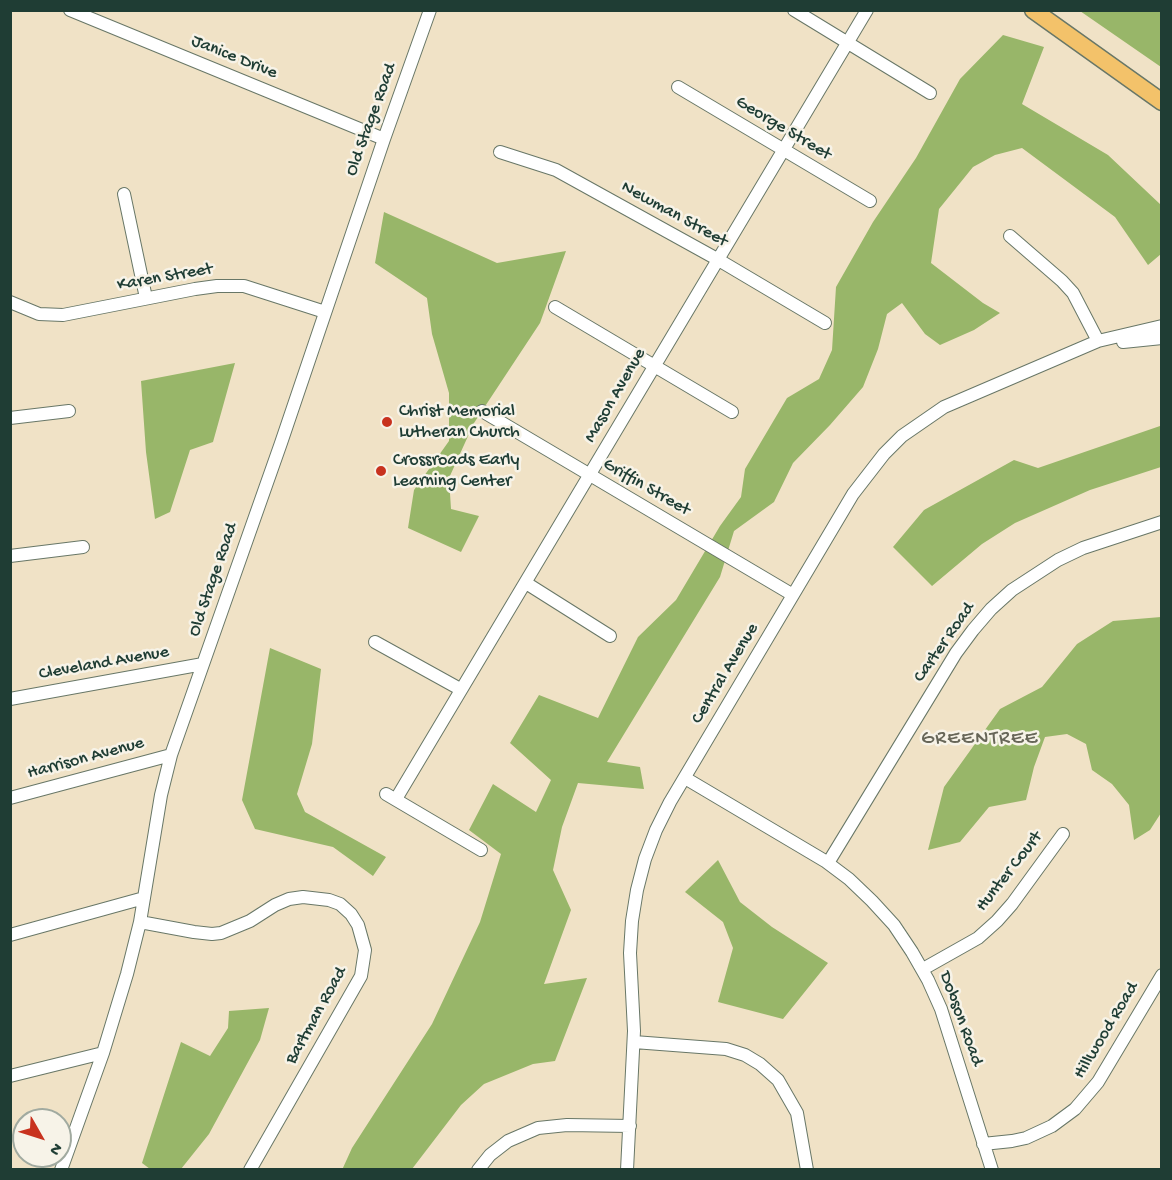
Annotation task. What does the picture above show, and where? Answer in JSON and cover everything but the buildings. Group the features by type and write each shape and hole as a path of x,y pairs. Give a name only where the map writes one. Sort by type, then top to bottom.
{"main road":[{"path":"1033,10 1161,102"}],"street":[{"name":"Janice Drive","path":"70,10 384,139"},
{"name":"Old Stage Road","path":"61,1170 103,1053 127,974 140,922 161,795 171,755 430,10"},
{"path":"794,10 930,93"},
{"name":"Mason Avenue","path":"481,850 391,796 526,583 867,10"},
{"name":"George Street","path":"678,87 870,201"},
{"name":"Newman Street","path":"500,152 556,170 825,323"},
{"path":"124,194 146,298"},
{"path":"1010,236 1073,293 1098,341"},
{"name":"Karen Street","path":"10,302 39,315 63,315 217,286 244,286 325,312"},
{"path":"555,307 732,412"},
{"name":"Central Avenue","path":"627,1170 634,1042 630,953 637,890 645,860 656,830 685,778 867,473 902,436 922,420 967,395 1098,341 1161,326"},
{"name":"Central Avenue","path":"1098,341 1128,342 1161,338"},
{"path":"10,418 69,411"},
{"name":"Griffin Street","path":"482,411 794,595"},
{"name":"Carter Road","path":"828,863 956,652 991,609 1011,590 1058,560 1083,548 1161,522"},
{"path":"10,556 83,547"},
{"path":"526,583 610,636"},
{"path":"375,642 460,689"},
{"name":"Cleveland Avenue","path":"10,699 203,664"},
{"name":"Harrison Avenue","path":"10,798 171,755"},
{"name":"Dobson Road","path":"685,778 828,863 872,901 894,925 922,969 941,1009 992,1170"},
{"name":"Hunter Court","path":"922,969 978,938 997,921 1063,834"},
{"name":"Bartman Road","path":"140,922 194,932 221,933 234,929 289,899 303,897 329,900 340,904 351,914 358,925 365,950 361,976 250,1170"},
{"path":"10,934 144,898"},
{"name":"Hillwood Road","path":"984,1144 1012,1142 1026,1138 1052,1126 1075,1109 1098,1082 1161,975"},
{"path":"634,1042 726,1050 745,1055 760,1064 778,1080 797,1113 807,1170"},
{"path":"10,1076 103,1053"},
{"path":"478,1170 490,1155 508,1141 538,1128 567,1125 630,1126"}],"green space":[{"path":"1080,11 1161,11 1161,67"},
{"path":"1003,35 1044,47 1022,104 1108,155 1161,205 1161,254 1148,265 1115,217 1022,148 995,155 973,167 939,209 931,263 983,303 1000,313 974,330 940,345 925,334 902,303 887,314 878,349 863,387 793,463 774,502 734,531 720,577 607,762 640,767 644,789 578,783 562,827 553,870 571,910 544,984 587,978 555,1061 533,1064 484,1084 461,1105 412,1169 342,1170 352,1148 432,1024 480,922 501,854 469,830 493,784 536,812 551,780 510,743 539,695 598,718 638,637 676,600 720,526 741,497 745,469 787,398 819,379 832,350 836,287 873,222 916,158 960,79"},
{"path":"384,212 497,263 566,251 540,323 474,423 449,478 451,509 479,516 461,552 408,528 414,490 449,441 449,393 432,334 427,298 375,263"},
{"path":"235,363 213,442 190,450 170,512 155,519 146,452 141,381"},
{"path":"1160,426 1161,467 1090,490 1015,523 982,544 932,586 893,547 924,510 1014,460 1038,468"},
{"path":"1161,617 1161,813 1150,830 1134,840 1129,805 1112,784 1092,770 1086,744 1067,734 1045,737 1034,767 1026,800 989,807 960,842 928,850 944,787 1000,709 1042,687 1077,644 1113,621"},
{"path":"270,648 321,669 312,744 297,794 305,812 386,857 373,876 333,847 255,829 242,800"},
{"path":"718,860 740,902 772,927 828,963 783,1019 718,1002 733,948 723,922 685,892"},
{"path":"269,1008 260,1040 209,1134 181,1169 150,1169 142,1163 181,1042 210,1056 228,1028 229,1011"}],"place":[{"name":"Christ Memorial Lutheran Church","path":"387,422"},
{"name":"Crossroads Early Learning Center","path":"381,471"}],"district":[{"name":"GREENTREE","path":"980,740"}]}
